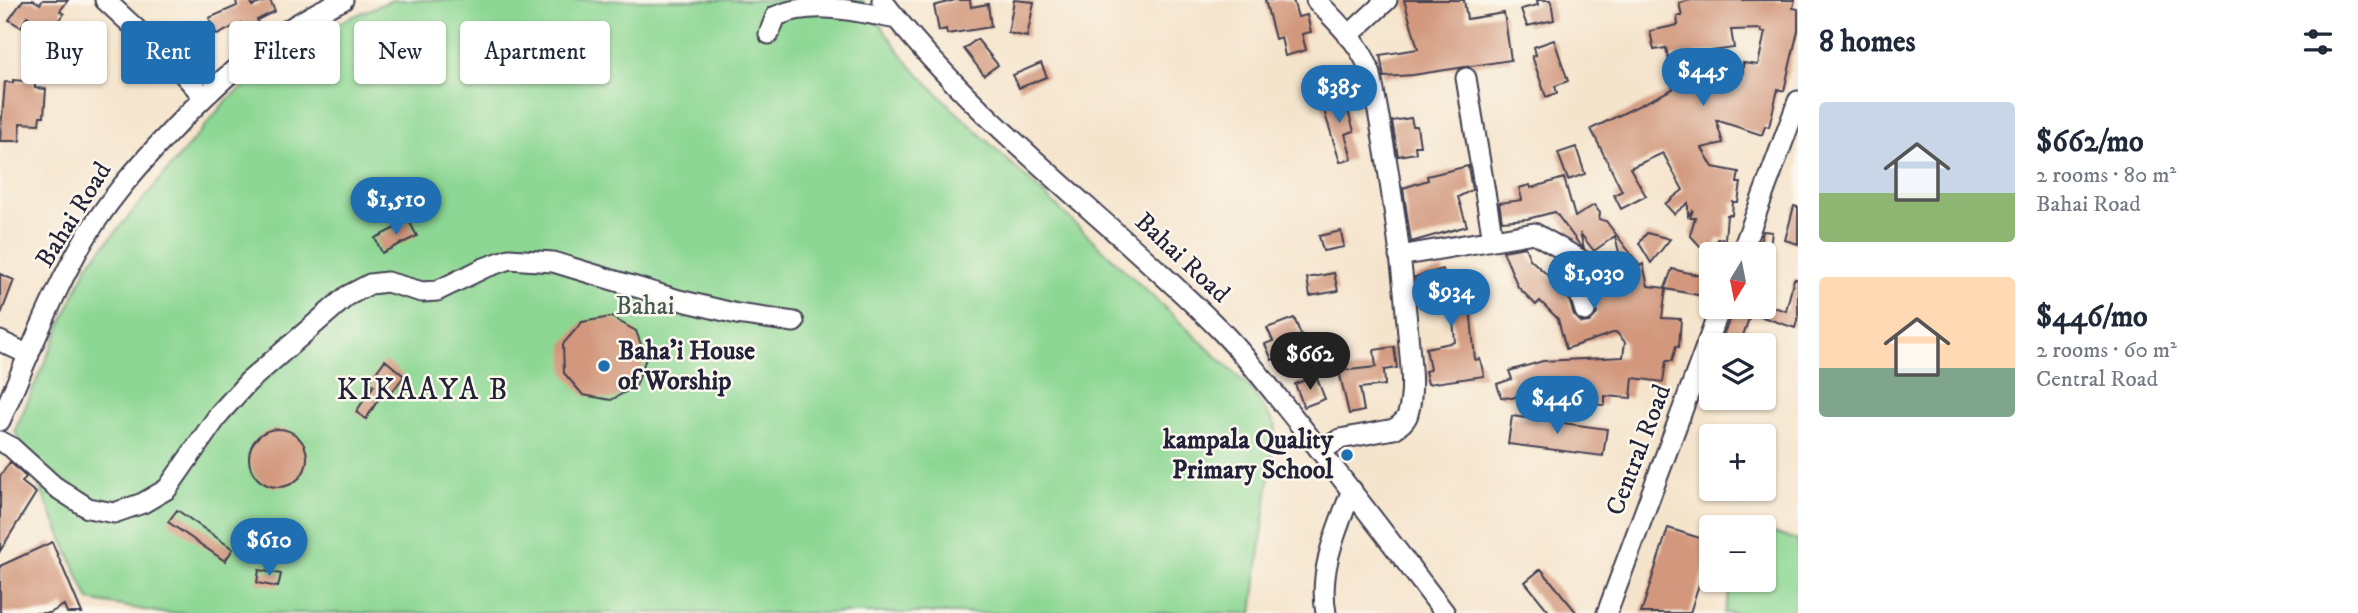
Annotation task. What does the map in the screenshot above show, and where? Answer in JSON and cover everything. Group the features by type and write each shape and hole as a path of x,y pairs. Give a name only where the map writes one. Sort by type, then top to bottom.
{"street":[{"path":"105,0 176,66 204,97"},
{"name":"Bahai Road","path":"0,421 76,253 129,174 237,66 303,20 343,0"},
{"name":"Bahai Road","path":"882,0 896,19 975,104 1216,326 1255,369 1321,451 1445,613"},
{"path":"1316,0 1368,63 1371,75 1385,154 1405,302 1411,382 1407,416 1394,429 1340,439 1321,451"},
{"path":"1348,36 1387,0"},
{"path":"769,34 776,16 793,9 843,8 896,19"},
{"path":"1466,78 1493,240"},
{"path":"1745,242 1798,101"},
{"path":"1399,256 1534,233 1581,260 1619,276"},
{"path":"0,441 11,447 54,486 88,508 114,513 143,503 167,489 219,414 248,382 347,296 370,284 387,282 422,292 437,291 509,259 553,262 679,300 737,314 794,322"},
{"path":"1581,260 1579,291 1585,312"},
{"name":"Central Road","path":"1607,613 1716,319"},
{"path":"0,341 29,355"},
{"path":"1326,613 1326,566 1332,541 1352,490"}],"green space":[{"name":"Bahai","path":"392,0 862,0 909,64 951,107 1249,387 1276,426 1252,613 162,613 89,600 15,430 87,266 227,100 247,84 340,84 340,22"},
{"path":"1776,534 1798,540 1798,613 1724,613 1730,592 1776,592"}],"building":[{"path":"23,0 33,0 40,4 43,0 68,0 60,11 64,14 59,21 34,21 27,16 21,21 21,27 9,20"},
{"path":"236,0 251,0 252,6 270,0 275,11 257,21 229,21 229,29 217,35 215,21 209,18 237,6"},
{"path":"955,0 970,0 971,7 988,4 991,27 947,34 946,29 939,31 934,6"},
{"path":"1014,0 1034,2 1027,37 1008,33"},
{"path":"1265,0 1293,0 1298,17 1307,15 1311,32 1302,34 1306,50 1285,56 1281,37 1275,39"},
{"path":"1404,0 1464,0 1467,19 1504,13 1511,60 1384,77 1380,55 1418,49"},
{"path":"1537,0 1551,0 1554,20 1527,26 1521,9 1538,5"},
{"path":"1691,0 1795,0 1793,8 1798,9 1798,31 1784,91 1778,89 1769,127 1765,126 1762,135 1716,120 1723,143 1702,148 1713,167 1739,172 1737,183 1741,183 1738,202 1733,202 1732,215 1727,215 1725,239 1699,242 1699,245 1690,235 1695,218 1690,218 1693,210 1688,216 1688,203 1674,214 1665,204 1683,190 1663,153 1630,168 1646,196 1621,209 1614,195 1622,191 1591,129 1673,89 1669,62 1743,74 1743,63 1758,65 1765,32 1761,32 1761,29 1731,30 1734,48 1668,57 1666,48 1654,50 1650,31 1678,25 1677,16 1682,16 1679,3"},
{"path":"977,39 998,65 984,75 964,49"},
{"path":"1554,40 1568,81 1555,86 1557,93 1546,97 1532,56 1536,55 1534,47"},
{"path":"1041,63 1047,77 1019,88 1013,75"},
{"path":"13,80 21,81 21,84 35,84 35,88 46,89 44,116 40,116 39,124 20,123 20,141 0,141 5,82 13,83"},
{"path":"1343,94 1354,131 1345,134 1352,159 1340,162 1321,101"},
{"path":"1411,118 1413,126 1417,126 1420,146 1415,146 1416,153 1398,156 1392,121"},
{"path":"1576,147 1585,174 1568,180 1558,153"},
{"path":"1468,166 1472,190 1458,197 1467,226 1411,242 1403,188 1428,180 1427,176"},
{"path":"1564,178 1575,217 1594,205 1600,213 1599,219 1606,221 1640,266 1643,264 1648,286 1665,288 1672,269 1699,275 1699,295 1666,289 1662,318 1681,319 1679,347 1676,346 1672,361 1666,361 1663,382 1633,378 1631,398 1605,396 1605,405 1551,399 1551,385 1512,398 1501,397 1497,384 1512,379 1509,371 1543,361 1623,357 1625,342 1616,332 1566,349 1558,319 1540,301 1536,305 1518,287 1503,251 1525,247 1530,259 1567,293 1574,315 1582,323 1589,322 1597,314 1592,287 1604,283 1620,288 1627,285 1631,274 1622,264 1615,236 1594,251 1580,233 1584,248 1580,245 1555,212 1527,219 1502,221 1499,203 1522,200 1519,188 1530,185 1531,188"},
{"path":"1794,206 1798,207 1798,244 1785,240"},
{"path":"409,221 417,236 382,253 375,238"},
{"path":"1341,231 1344,247 1323,251 1319,236"},
{"path":"1763,231 1772,232 1771,242 1760,242"},
{"path":"1647,233 1670,239 1651,263 1639,243"},
{"path":"1443,269 1446,283 1467,276 1474,294 1469,295 1475,360 1480,359 1484,376 1428,384 1425,371 1430,370 1426,348 1455,342 1451,299 1420,307 1415,277"},
{"path":"1334,273 1338,291 1310,296 1307,278"},
{"path":"0,274 14,280 1,314 0,314"},
{"path":"1794,279 1798,279 1798,317 1795,328 1769,319 1776,319 1776,308 1786,311"},
{"name":"Baha'i House of Worship","path":"611,317 636,331 646,358 636,386 611,400 583,395 564,373 563,344 582,322"},
{"path":"1294,318 1309,354 1293,360 1290,353 1272,360 1265,344 1273,341 1267,328"},
{"path":"1730,319 1749,319 1744,333 1724,333"},
{"path":"1394,347 1397,368 1384,370 1385,385 1360,388 1364,411 1349,414 1339,371 1376,367 1374,350"},
{"path":"385,360 404,376 389,396 383,392 366,419 356,412 374,385 369,382"},
{"path":"1316,376 1325,399 1304,407 1295,384"},
{"path":"1512,416 1607,429 1603,456 1508,444"},
{"path":"278,429 294,434 302,442 307,458 302,474 294,482 278,487 262,482 254,474 249,458 254,442 262,434"},
{"path":"10,462 26,477 22,482 36,493 0,551 0,476"},
{"path":"177,510 233,549 225,561 168,522"},
{"path":"1668,528 1699,538 1699,584 1690,613 1641,613"},
{"path":"52,542 82,613 67,613 64,605 50,613 0,613 0,566"},
{"path":"1541,569 1577,613 1550,613 1525,582"},
{"path":"259,570 281,574 278,587 257,583"}],"place":[{"name":"Baha'i House of Worship","path":"604,366"},
{"name":"kampala Quality Primary School","path":"1347,455"}],"district":[{"name":"KIKAAYA B","path":"423,390"}]}
